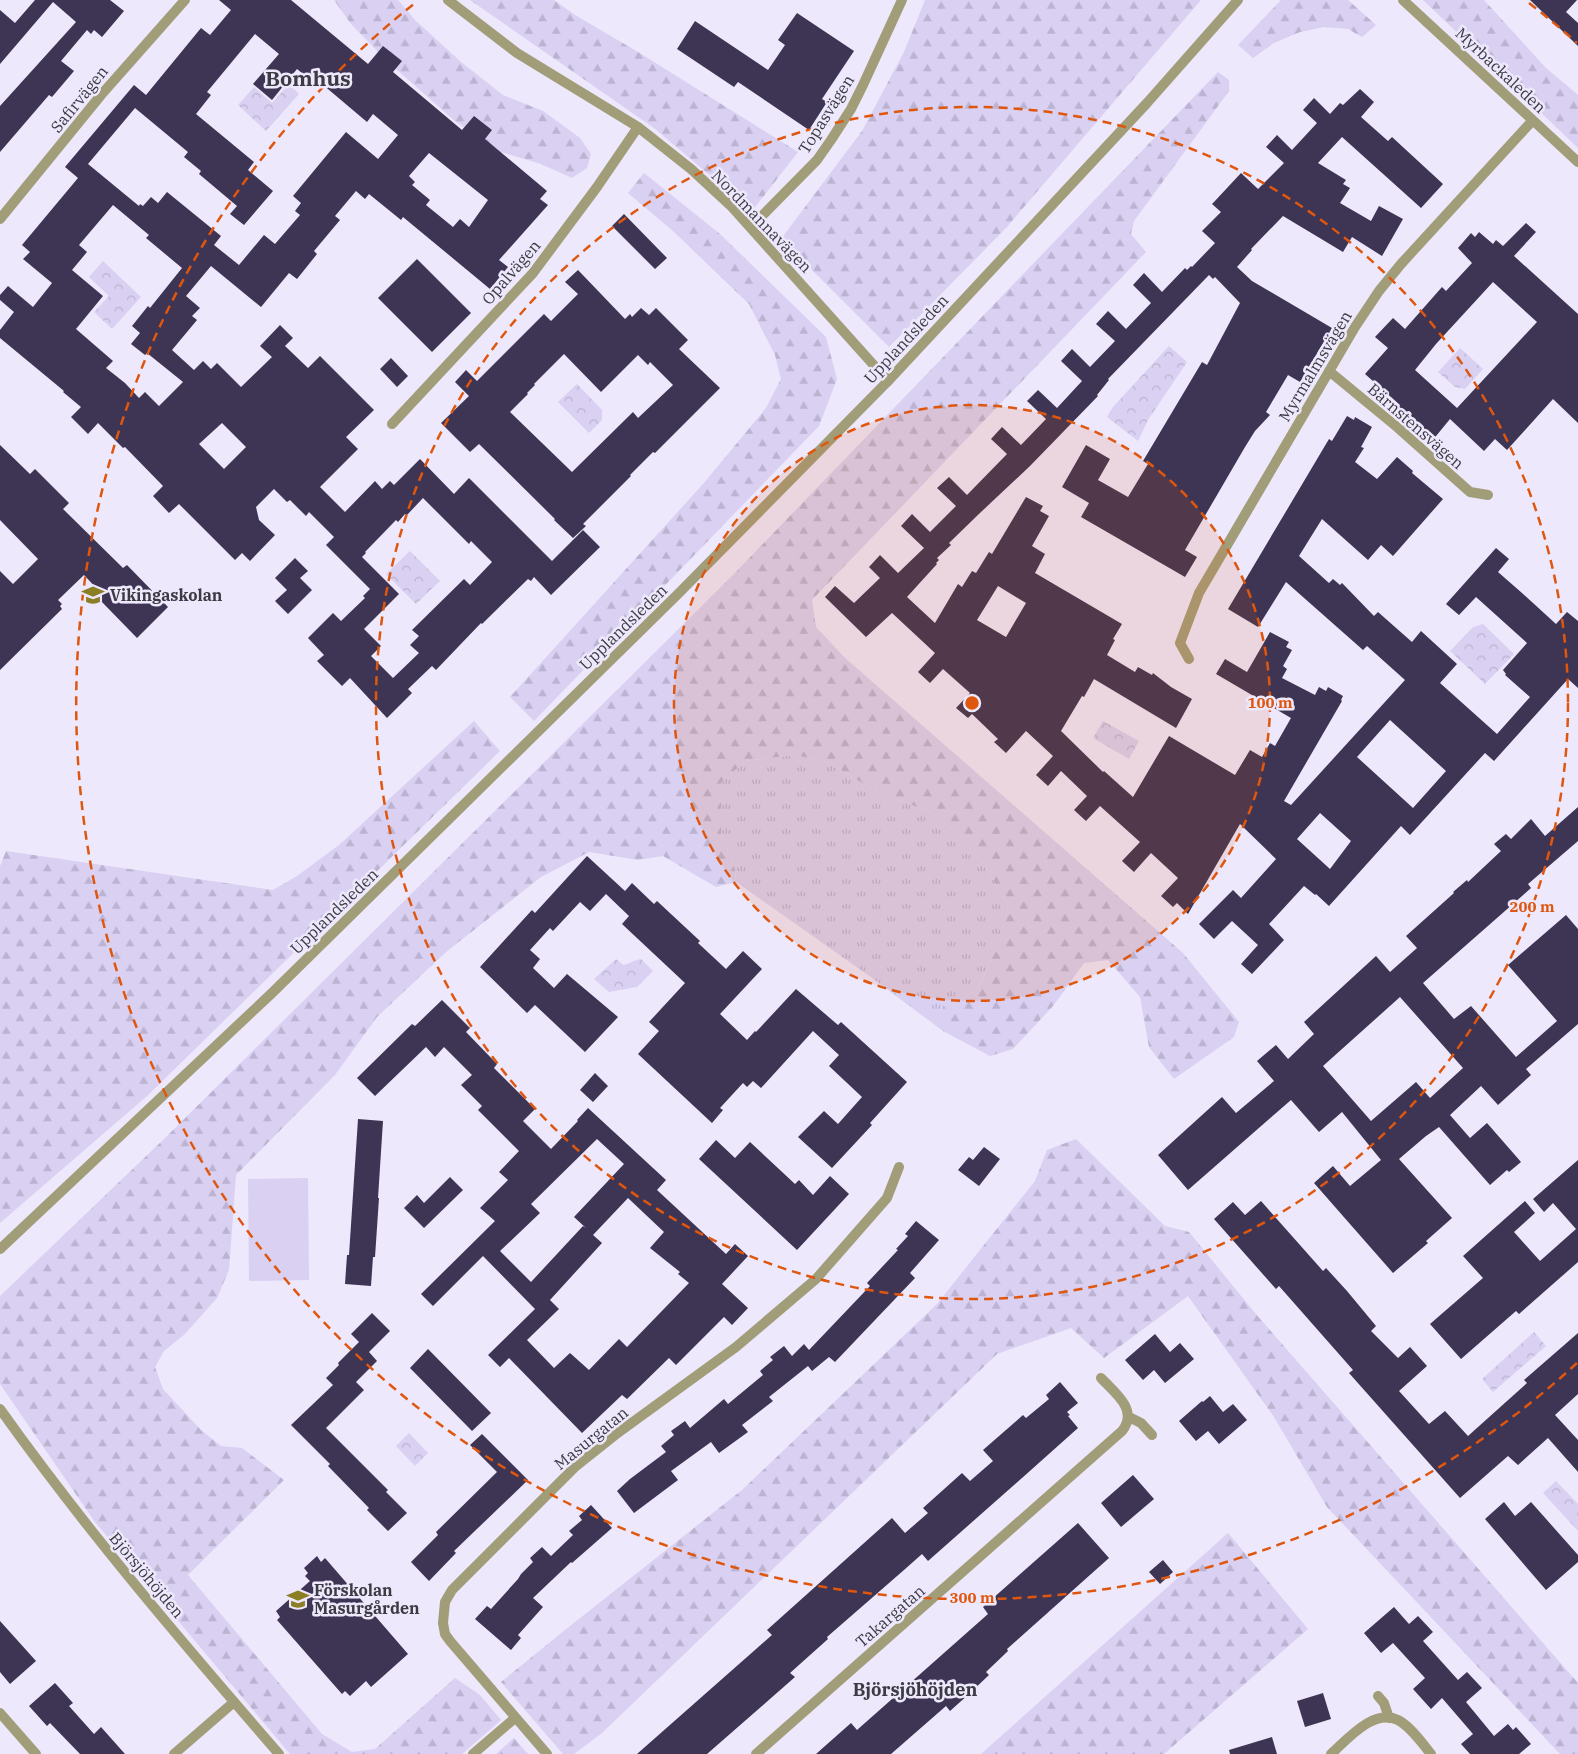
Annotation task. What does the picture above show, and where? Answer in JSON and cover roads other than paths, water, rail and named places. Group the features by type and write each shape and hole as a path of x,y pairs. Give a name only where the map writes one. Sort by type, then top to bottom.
{"street":[{"name":"Safirvägen","path":"0,219 101,94 184,0"},
{"name":"Nordmannavägen","path":"448,0 517,52 638,127 703,180 751,227 888,381"},
{"name":"Topasvägen","path":"751,227 817,160 831,140 851,109 902,0"},
{"name":"Upplandsleden","path":"0,1249 272,993 678,594 888,381 1148,103 1238,0"},
{"name":"Myrbackaleden","path":"1403,0 1578,162"},
{"name":"Myrmalmsvägen","path":"1189,660 1180,643 1199,593 1329,371 1379,291 1428,233 1532,121"},
{"name":"Opalvägen","path":"392,424 532,274 638,127"},
{"name":"Bärnstensvägen","path":"1329,371 1397,427 1470,492 1488,495"},
{"name":"Masurgatan","path":"515,1718 458,1652 445,1634 443,1612 445,1602 452,1590 576,1466 615,1435 736,1347 816,1279 887,1198 899,1168"},
{"path":"1101,1378 1123,1402 1128,1410 1129,1418 1141,1423 1152,1435"},
{"name":"Björsjöhöjden","path":"0,1409 41,1467 100,1543 279,1754"},
{"name":"Takargatan","path":"756,1754 1113,1441 1128,1425 1129,1418"},
{"path":"1378,1696 1384,1703 1389,1718"},
{"path":"174,1754 234,1702"},
{"path":"0,1713 36,1754"},
{"path":"473,1754 515,1718 547,1754"},
{"path":"1331,1754 1372,1721 1389,1718 1404,1724 1431,1754"}],"place":[{"name":"Vikingaskolan","path":"93,595"},
{"name":"Förskolan Masurgården","path":"298,1599"}],"district":[{"name":"Bomhus","path":"308,78"},
{"name":"Björsjöhöjden","path":"915,1689"}]}
